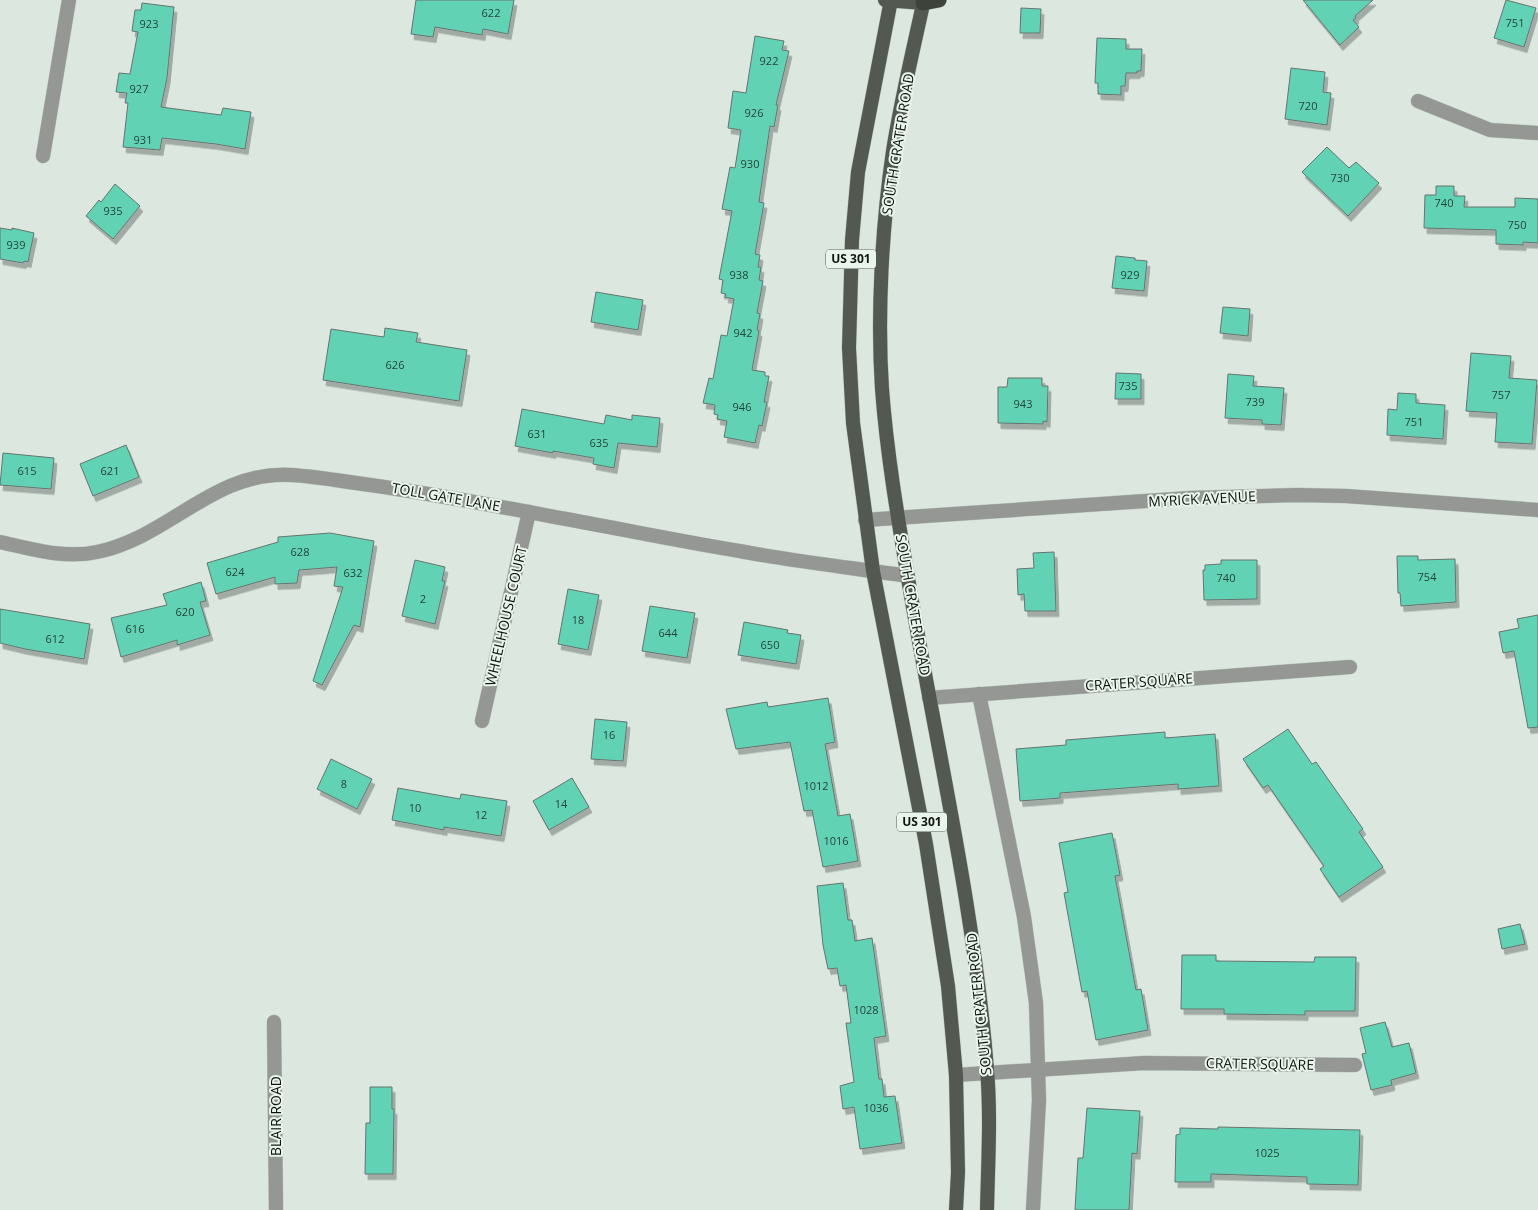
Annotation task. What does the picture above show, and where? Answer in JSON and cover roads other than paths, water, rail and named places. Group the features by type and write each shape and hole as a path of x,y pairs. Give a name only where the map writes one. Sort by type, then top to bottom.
{"highway":[{"path":"923,2 939,0"}],"main road":[{"path":"889,0 923,2"},
{"name":"SOUTH CRATER ROAD","path":"889,0 861,152 852,240 849,348 852,423 873,571 926,844 948,986 956,1075 958,1172 956,1210"},
{"name":"SOUTH CRATER ROAD","path":"923,2 893,151 886,216 881,309 882,386 887,448 898,517 929,698 968,906 976,961 988,1072 989,1141 986,1210"}],"street":[{"path":"43,156 69,0"},
{"path":"1418,101 1490,130 1538,133"},
{"name":"TOLL GATE LANE","path":"0,542 38,551 67,555 97,553 125,544 164,525 208,496 229,485 256,477 289,474 417,491 746,553 908,576"},
{"name":"MYRICK AVENUE","path":"865,520 1190,498 1297,495 1346,496 1538,510"},
{"name":"WHEELHOUSE COURT","path":"482,721 529,512"},
{"name":"CRATER SQUARE","path":"929,698 1350,666"},
{"path":"979,694 1024,917 1036,1003 1039,1100 1032,1210"},
{"name":"BLAIR ROAD","path":"274,1022 276,1210"},
{"name":"CRATER SQUARE","path":"956,1075 1144,1063 1354,1065"}]}
